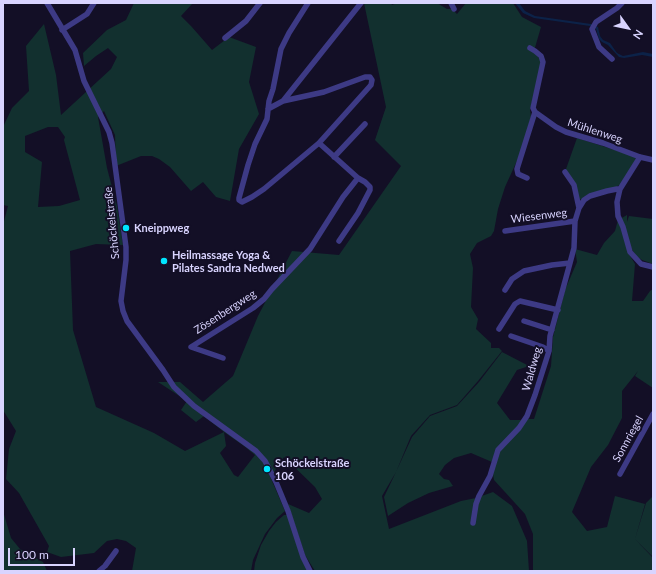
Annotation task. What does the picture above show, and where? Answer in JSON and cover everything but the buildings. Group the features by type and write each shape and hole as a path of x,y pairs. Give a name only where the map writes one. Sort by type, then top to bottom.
{"street":[{"name":"Schöckelstraße","path":"47,3 75,50 84,82 109,132 112,143 126,246 126,260 121,301 122,311 127,322 174,386 194,406 256,451 265,461 276,482 288,511 303,557 310,571"},
{"path":"62,30 87,14 94,3"},
{"path":"225,38 246,21 260,3"},
{"path":"268,109 283,101 324,92 368,76 371,78 371,85 319,143 264,189 245,201 240,201 240,195 248,165 255,144 265,123 269,101 281,49 308,3"},
{"path":"283,101 361,3"},
{"path":"451,3 454,9"},
{"path":"612,59 599,47 592,31 593,26 599,20 622,3"},
{"path":"527,178 518,174 517,169 535,112 533,108 543,62 540,56 533,49"},
{"name":"Mühlenweg","path":"535,112 560,129 640,157 653,160"},
{"path":"334,157 366,124"},
{"path":"319,143 370,187 370,190 358,214 339,241"},
{"path":"640,157 620,189 617,202 618,216 623,227 630,252 641,264 653,267"},
{"name":"Waldweg","path":"473,523 478,500 490,476 498,450 519,428 527,416 536,395 549,351 552,330 574,248 575,221 579,208 574,185 565,172"},
{"name":"Zösenbergweg","path":"224,358 191,347 264,299 310,249 342,197 358,178"},
{"path":"579,208 584,200 590,196 620,189"},
{"name":"Wiesenweg","path":"505,230 575,221"},
{"path":"505,290 512,279 524,271 570,263"},
{"path":"499,329 515,304 520,301 558,310"},
{"path":"524,321 552,330"},
{"path":"511,336 543,347 549,351"},
{"name":"Sonnriegel","path":"620,474 653,414"},
{"path":"99,571 105,566 116,551"}],"green space":[{"path":"134,3 193,3 181,16 212,50 229,37 256,47 249,82 259,114 239,149 230,201 216,197 203,182 191,191 170,167 152,156 141,156 116,166 115,135 104,111 98,117 107,168 117,206 123,245 96,244 70,251 73,330 96,407 154,433 185,451 224,432 204,416 196,422 181,410 187,401 158,382 180,382 203,402 233,376 258,316 292,251 339,255 401,166 375,140 386,107 364,3 391,3 392,5 397,3 437,3 447,9 452,9 457,14 466,3 513,3 522,17 541,27 534,51 541,61 540,71 530,110 531,117 521,152 505,187 498,209 494,231 491,236 477,243 470,254 473,268 471,307 478,319 476,329 491,343 491,348 499,348 502,351 457,405 430,415 411,436 396,472 382,496 389,529 461,501 493,492 512,506 527,541 529,571 315,571 305,555 288,504 309,513 322,499 315,487 284,457 274,472 269,474 285,511 277,518 265,534 253,560 251,571 132,571 136,548 126,541 117,539 107,541 94,553 61,557 47,552 49,546 19,493 6,479 9,449 16,431 3,410 3,225 8,206 3,205 3,127 12,108 29,91 26,46 44,24 56,75 61,115 111,69 117,57 108,48 84,66 83,53 107,30 126,20","holes":["48,127 58,127 65,137 64,140 80,200 59,206 38,207 42,162 25,152 25,136","224,432 255,455 238,477 234,475 220,453 226,446"]},
{"path":"577,138 634,156 636,159 623,183 616,187 579,200 575,185 566,169"},
{"path":"627,215 627,222 629,216 653,219 653,264 636,256 631,248 629,254 635,264 632,301 643,301 653,289 653,388 635,376 638,371 622,391 622,418 608,445 591,467 572,512 587,531 607,527 615,496 645,504 635,539 653,558 653,571 533,571 533,534 525,514 494,480 493,474 497,455 526,419 534,419 551,366 553,337 565,290 577,262 575,249 597,255 604,243 615,231 618,220"},
{"path":"502,352 529,366 517,370 497,403 510,420 523,420 492,462 471,453 454,458 445,465 439,474 444,479 449,480 453,486 429,493 408,503 388,516 384,497 412,437 430,416 457,406 479,382"},
{"path":"653,496 653,557 635,539 646,503"},
{"path":"3,511 11,538 20,549 43,562 47,571 3,571"},
{"path":"284,515 287,515 309,571 254,571 261,545 269,531"}],"water":[{"path":"515,3 519,3 525,11 535,16 591,24 598,27 600,36 603,40 610,43 617,53 623,56 643,52 653,54 653,57 642,55 624,58 619,57 608,45 599,39 596,29 590,26 534,18 523,13"}],"place":[{"name":"Kneippweg","path":"126,228"},
{"name":"Heilmassage Yoga & Pilates Sandra Nedwed","path":"164,261"},
{"name":"Schöckelstraße 106","path":"267,469"}]}
